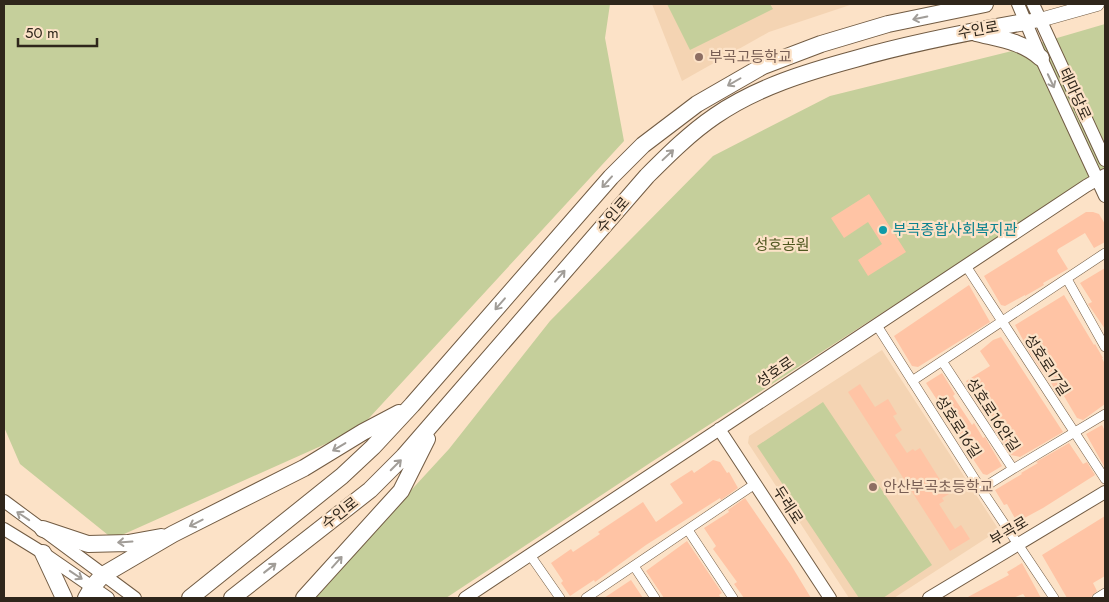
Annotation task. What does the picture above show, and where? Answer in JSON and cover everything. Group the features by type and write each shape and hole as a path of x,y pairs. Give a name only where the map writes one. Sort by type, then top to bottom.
{"highway":[{"name":"수인로","path":"190,598 342,476 373,447 412,406 611,177 643,145 697,104 763,66 821,44 888,24 964,6 985,4"},
{"name":"수인로","path":"232,598 370,490 438,418 647,176 674,150 715,116 765,88 825,67 900,46 969,31 1033,21"},
{"path":"969,31 1016,42 1033,51 1041,58"},
{"path":"94,586 173,534 304,468 363,432 412,406"},
{"path":"304,598 401,491 438,418"},
{"path":"43,529 88,544 128,543 173,534"},
{"path":"43,553 64,598"}],"main road":[{"name":"수인로","path":"1033,21 1097,4"}],"street":[{"name":"태마당로","path":"1018,4 1033,21 1105,160"},
{"name":"태마당로","path":"1033,4 1033,21 1041,58 1101,178 1105,196"},
{"name":"성호로","path":"465,598 876,324 1101,178"},
{"path":"912,381 1105,253"},
{"name":"성호로17길","path":"966,266 1105,479"},
{"path":"1067,279 1105,347"},
{"name":"성호로16길","path":"876,324 981,489 1054,598"},
{"name":"성호로16안길","path":"942,361 1013,469 1105,414"},
{"name":"두레로","path":"719,429 830,598"},
{"path":"981,489 1013,469"},
{"path":"586,598 756,484"},
{"name":"부곡로","path":"929,598 1105,492"},
{"path":"4,501 43,529 94,586 108,598"},
{"path":"4,529 94,586 135,598"},
{"path":"688,530 733,598"},
{"path":"530,555 560,598"},
{"path":"634,566 655,598"}],"shaded area":[{"name":"부곡고등학교","path":"652,4 853,4 769,32 682,81"},
{"name":"안산부곡초등학교","path":"882,350 999,530 894,598 849,598 748,443 749,436"}],"green space":[{"path":"4,4 610,4 605,38 624,141 359,429 113,539 20,464 4,427"},
{"path":"667,4 770,4 773,9 690,50"},
{"name":"성호공원","path":"1105,24 1105,172 1083,183 653,461 446,598 312,598 449,449 550,321 713,156 830,96 1016,50"},
{"path":"823,402 932,565 883,598 859,598 757,446"}],"building":[{"name":"부곡종합사회복지관","path":"869,194 906,252 868,276 858,260 882,244 868,222 844,238 831,218"},
{"path":"1086,212 1099,214 1105,224 1105,242 1094,248 1085,233 1058,249 1057,251 1068,269 1025,296 1005,306 1001,305 984,276"},
{"path":"1105,268 1105,329 1088,304 1092,302 1080,283"},
{"path":"969,285 990,322 918,367 912,366 894,336"},
{"path":"1064,295 1095,344 1105,364 1105,404 1083,420 1077,418 1058,386 1054,388 1030,353 1015,325"},
{"path":"1001,337 1063,432 1020,457 1011,455 995,431 999,428 988,410 991,409 978,389 973,392 966,381 990,366 980,351 993,340"},
{"path":"942,373 955,394 953,396 972,425 974,423 983,438 985,437 1002,466 987,475 983,474 973,459 975,458 926,383"},
{"path":"860,384 875,407 888,399 897,414 893,416 902,430 895,435 907,453 913,449 915,451 920,448 949,494 942,498 944,501 939,504 955,529 961,525 970,539 950,551 848,392"},
{"path":"1102,425 1105,431 1105,468 1086,434"},
{"path":"1069,443 1083,464 1087,462 1095,475 1017,522 1007,504 1004,505 995,490 1038,463 1036,462"},
{"path":"713,460 720,462 727,473 729,472 738,488 646,545 595,582 594,580 570,596 551,563 571,549 573,552 600,534 598,532 643,502 656,522 683,503 670,484 692,470 694,473"},
{"path":"745,498 811,598 744,598 734,584 737,582 713,549 716,546 704,528 729,512 728,510"},
{"path":"1105,516 1105,576 1093,583 1097,591 1091,597 1067,598 1042,555"},
{"path":"687,541 722,593 719,595 721,598 664,598 646,571"},
{"path":"1022,563 1041,598 1026,598 1023,594 1013,598 966,598 1009,575 1007,572"},
{"path":"631,580 643,598 604,598"}],"place":[{"name":"부곡고등학교","path":"699,57"},
{"name":"부곡종합사회복지관","path":"883,230"},
{"name":"안산부곡초등학교","path":"873,487"}]}
